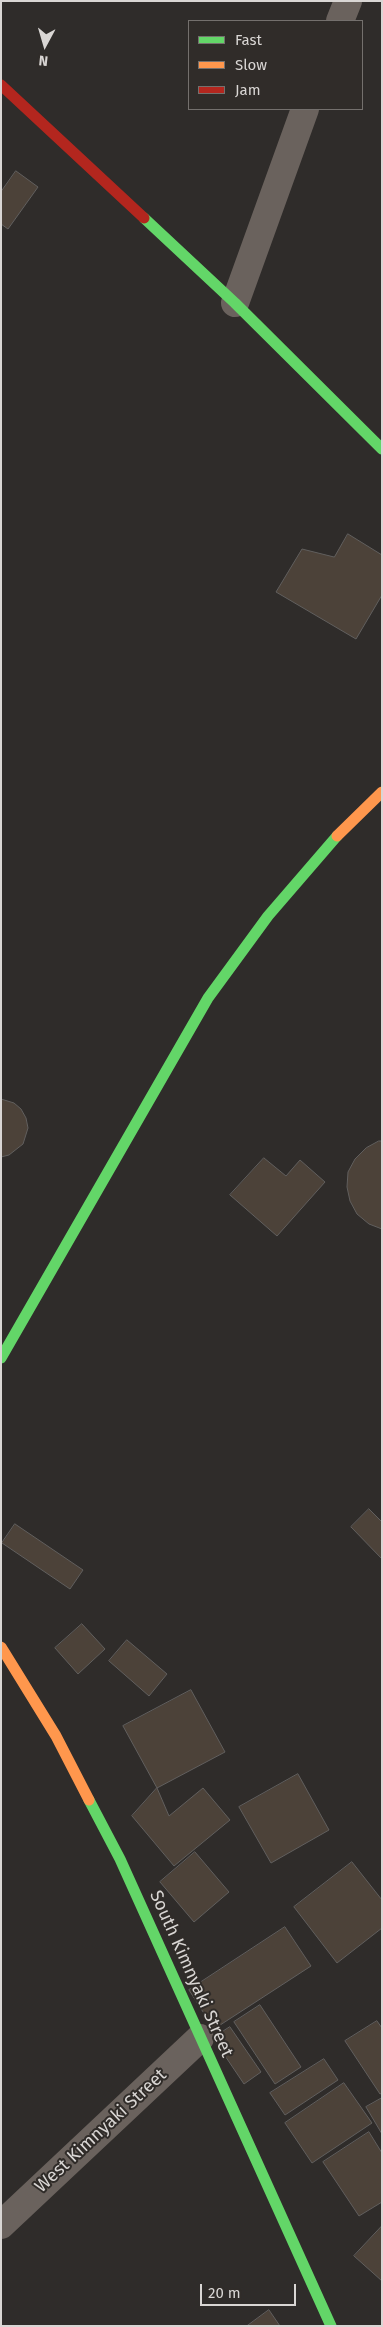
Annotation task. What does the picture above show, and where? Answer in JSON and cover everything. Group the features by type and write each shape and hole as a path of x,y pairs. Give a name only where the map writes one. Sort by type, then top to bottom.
{"street":[{"path":"340,20 348,1"},
{"path":"1,85 236,303 382,449"},
{"path":"236,303 305,110"},
{"path":"1,1358 208,998 242,948 293,882 352,819 382,792"},
{"name":"South Kimnyaki Street","path":"1,1647 56,1736 120,1859 331,2326"},
{"name":"West Kimnyaki Street","path":"1,2225 200,2038"}],"building":[{"path":"16,171 38,187 8,229 1,224 1,192"},
{"path":"348,534 382,555 382,595 356,639 276,592 302,549 334,557"},
{"path":"1,1099 14,1103 21,1109 26,1118 28,1128 23,1144 9,1155 1,1157"},
{"path":"382,1141 382,1229 369,1224 357,1214 350,1201 347,1187 348,1172 355,1159 366,1148"},
{"path":"264,1158 286,1176 300,1160 325,1182 277,1236 230,1195"},
{"path":"369,1509 382,1522 382,1559 351,1527"},
{"path":"15,1524 83,1570 70,1589 2,1543"},
{"path":"82,1624 105,1649 78,1674 55,1648"},
{"path":"127,1640 167,1674 149,1696 109,1661"},
{"path":"191,1690 225,1752 157,1788 123,1726"},
{"path":"298,1774 329,1830 271,1863 239,1807"},
{"path":"157,1788 169,1816 203,1788 230,1820 174,1866 132,1816"},
{"path":"195,1852 229,1892 194,1922 160,1882"},
{"path":"352,1862 382,1900 382,1928 337,1963 294,1907"},
{"path":"285,1927 311,1966 214,2029 189,1990"},
{"path":"260,2005 301,2067 275,2084 234,2022"},
{"path":"377,2021 382,2028 382,2093 380,2094 345,2041"},
{"path":"230,2027 261,2072 244,2084 213,2038"},
{"path":"324,2059 338,2080 285,2115 270,2093"},
{"path":"344,2083 372,2123 312,2163 285,2123"},
{"path":"382,2098 382,2134 366,2107"},
{"path":"369,2132 382,2153 382,2202 359,2216 323,2162"},
{"path":"382,2226 382,2281 354,2256"},
{"path":"269,2310 280,2326 247,2326"}],"traffic: fast":[{"path":"144,218 235,303 382,449"},
{"path":"1,1358 208,998 268,916 337,836"},
{"path":"89,1800 120,1859 331,2326"}],"traffic: slow":[{"path":"337,836 382,792"},
{"path":"1,1647 56,1736 89,1800"}],"traffic: jam":[{"path":"1,85 144,218"}]}
